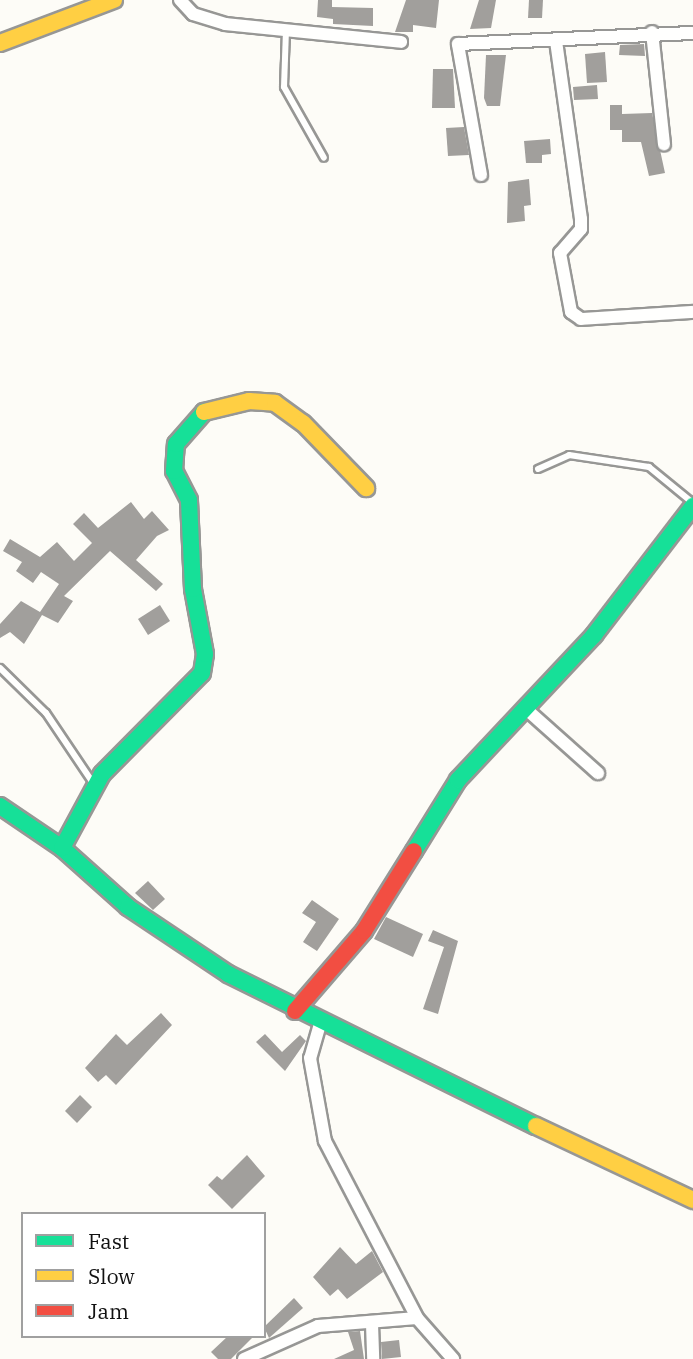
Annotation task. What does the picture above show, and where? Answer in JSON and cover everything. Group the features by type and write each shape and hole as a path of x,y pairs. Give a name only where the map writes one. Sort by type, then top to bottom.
{"street":[{"path":"0,43 114,0"},
{"path":"180,0 193,14 225,24 401,42"},
{"path":"652,33 664,144"},
{"path":"481,175 455,53 458,44 693,33"},
{"path":"556,41 581,219 581,229 560,253 571,312 580,319 693,312"},
{"path":"62,848 95,786 132,738 202,673 205,654 193,589 189,500 172,458 176,444 208,408 249,401 275,404 303,423 366,488"},
{"path":"295,1011 364,931 458,780 594,635 693,505"},
{"path":"525,708 598,772"},
{"path":"0,806 62,848 128,907 228,974 320,1024 693,1200"},
{"path":"320,1024 310,1058 325,1141 417,1318 453,1359"},
{"path":"244,1359 318,1326 372,1324 417,1318"},
{"path":"372,1324 373,1359"}],"lane":[{"path":"286,30 284,87 324,158"},
{"path":"538,469 569,455 649,467 693,505"},
{"path":"0,668 46,713 95,786"}],"building":[{"path":"318,0 332,0 332,7 373,8 373,26 333,24 333,19 317,17"},
{"path":"406,0 439,0 436,28 413,25 413,32 395,32"},
{"path":"479,0 496,0 491,28 470,29"},
{"path":"529,0 543,0 542,18 528,18"},
{"path":"644,44 645,56 619,55 620,45"},
{"path":"605,52 607,82 587,83 585,54"},
{"path":"486,55 506,55 500,106 487,106 484,98"},
{"path":"433,69 453,69 455,108 432,108"},
{"path":"597,85 598,99 574,100 573,87"},
{"path":"610,105 622,105 622,114 652,113 665,173 649,176 641,142 622,142 622,130 610,130"},
{"path":"464,127 469,155 448,156 446,128"},
{"path":"550,139 551,154 542,155 542,163 526,163 524,141"},
{"path":"529,179 531,205 524,206 525,221 507,223 508,182"},
{"path":"131,502 144,519 152,511 169,530 157,536 136,560 163,584 156,591 110,551 64,596 73,601 58,623 42,615 24,644 10,632 0,638 0,624 21,601 40,612 59,584 41,572 33,583 16,571 22,562 3,551 10,539 40,557 57,542 74,561 92,543 73,524 84,513 98,528"},
{"path":"160,605 170,621 148,635 138,619"},
{"path":"148,881 165,899 153,910 135,893"},
{"path":"312,900 339,919 317,951 303,942 316,922 302,913"},
{"path":"386,917 423,934 413,957 374,939"},
{"path":"433,930 458,941 438,1014 423,1009 444,947 428,941"},
{"path":"161,1013 172,1025 116,1085 106,1075 98,1082 85,1068 116,1034 127,1045"},
{"path":"265,1034 282,1052 300,1035 306,1041 285,1071 256,1042"},
{"path":"80,1095 92,1107 77,1123 65,1111"},
{"path":"247,1155 265,1176 232,1209 208,1185 217,1176 222,1180"},
{"path":"340,1247 356,1264 372,1251 383,1272 347,1299 338,1289 330,1296 313,1277"},
{"path":"294,1298 303,1308 269,1338 266,1325"},
{"path":"360,1331 364,1359 334,1359 354,1350 348,1332"},
{"path":"226,1338 252,1338 231,1359 218,1359 211,1352"},
{"path":"399,1340 401,1357 382,1359 381,1342"}],"traffic: fast":[{"path":"62,848 102,774 202,673 205,654 193,589 189,500 174,471 176,444 204,412"},
{"path":"414,851 458,780 594,635 693,506"},
{"path":"0,806 62,848 128,907 228,974 536,1126"}],"traffic: slow":[{"path":"0,43 114,0"},
{"path":"204,412 249,401 275,403 303,423 366,488"},
{"path":"536,1126 693,1200"}],"traffic: jam":[{"path":"295,1011 364,931 414,851"}]}
